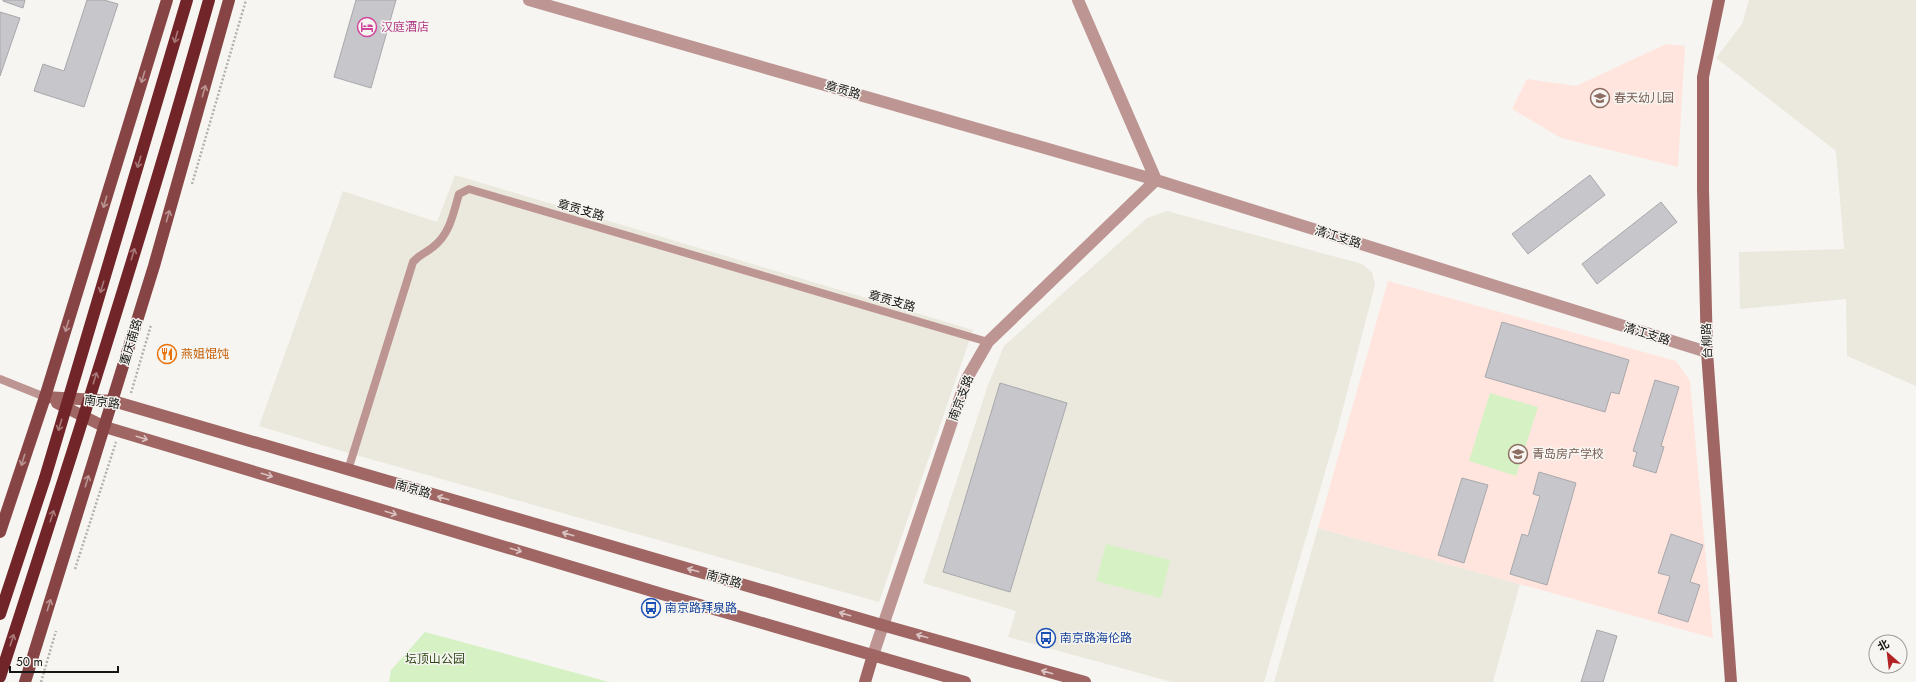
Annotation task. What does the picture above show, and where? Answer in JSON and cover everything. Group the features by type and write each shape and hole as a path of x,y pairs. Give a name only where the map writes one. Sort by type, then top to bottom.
{"highway":[{"path":"0,614 44,478 187,0"},
{"path":"0,677 63,482 187,78 209,0"}],"main road":[{"path":"0,532 45,397 167,0"},
{"name":"重庆南路","path":"24,682 105,427 156,259 229,0"},
{"name":"台柳路","path":"1719,0 1703,77 1703,189 1707,352 1732,682"},
{"name":"南京路","path":"45,397 113,401 882,625 1085,682"},
{"name":"南京路","path":"45,397 105,427 965,682"},
{"path":"865,682 873,655"}],"street":[{"name":"章贡路","path":"529,0 1156,180"},
{"path":"1078,0 1156,180"},
{"name":"南京支路","path":"873,655 966,380 988,342 1156,180"},
{"name":"清江支路","path":"1156,180 1707,352"}],"lane":[{"name":"章贡支路","path":"348,470 413,262 419,254 432,248 447,232 459,194 469,189 988,342"},
{"path":"0,379 45,397"}],"shaded area":[{"path":"1749,0 1916,0 1916,386 1847,356 1846,299 1740,309 1739,252 1844,249 1836,151 1716,58 1742,24"},
{"name":"春天幼儿园","path":"1666,44 1685,46 1678,167 1561,138 1512,109 1527,79 1576,86"},
{"path":"455,175 973,330 879,602 345,452 259,426 343,191 437,222"},
{"path":"1167,211 1362,264 1372,272 1375,285 1337,431 1264,682 1172,682 1008,637 1016,611 923,583 987,388 1004,346 1147,218"},
{"name":"青岛房产学校","path":"1388,281 1676,361 1690,381 1713,638 1318,528"},
{"path":"1318,528 1520,584 1493,682 1274,682"}],"green space":[{"path":"1490,393 1538,407 1516,476 1469,461"},
{"path":"1106,544 1170,560 1161,598 1096,581"},
{"name":"坛顶山公园","path":"425,632 609,682 389,682 391,670"}],"building":[{"path":"3,0 25,0 23,8"},
{"path":"87,0 104,0 118,4 84,107 34,91 43,64 64,71"},
{"path":"356,0 396,0 371,88 334,77"},
{"path":"0,12 20,18 0,76"},
{"path":"1590,175 1605,195 1528,254 1512,234"},
{"path":"1661,202 1677,222 1597,284 1582,264"},
{"path":"1502,322 1629,360 1619,394 1611,392 1605,412 1485,377"},
{"path":"1655,380 1679,387 1661,446 1664,447 1656,473 1633,466 1637,452 1633,451"},
{"path":"1000,383 1067,403 1010,592 943,572"},
{"path":"1539,472 1576,483 1547,585 1510,574 1522,534 1528,536 1540,496 1533,494"},
{"path":"1462,478 1488,485 1464,563 1438,555"},
{"path":"1671,534 1703,545 1690,582 1700,585 1688,622 1658,613 1670,576 1658,573"},
{"path":"1597,630 1617,636 1603,682 1581,682"}],"place":[{"name":"汉庭酒店","path":"367,27"},
{"name":"春天幼儿园","path":"1600,98"},
{"name":"燕姐馄饨","path":"167,354"},
{"name":"青岛房产学校","path":"1518,454"},
{"name":"南京路拜泉路","path":"651,608"},
{"name":"南京路海伦路","path":"1046,638"}]}
